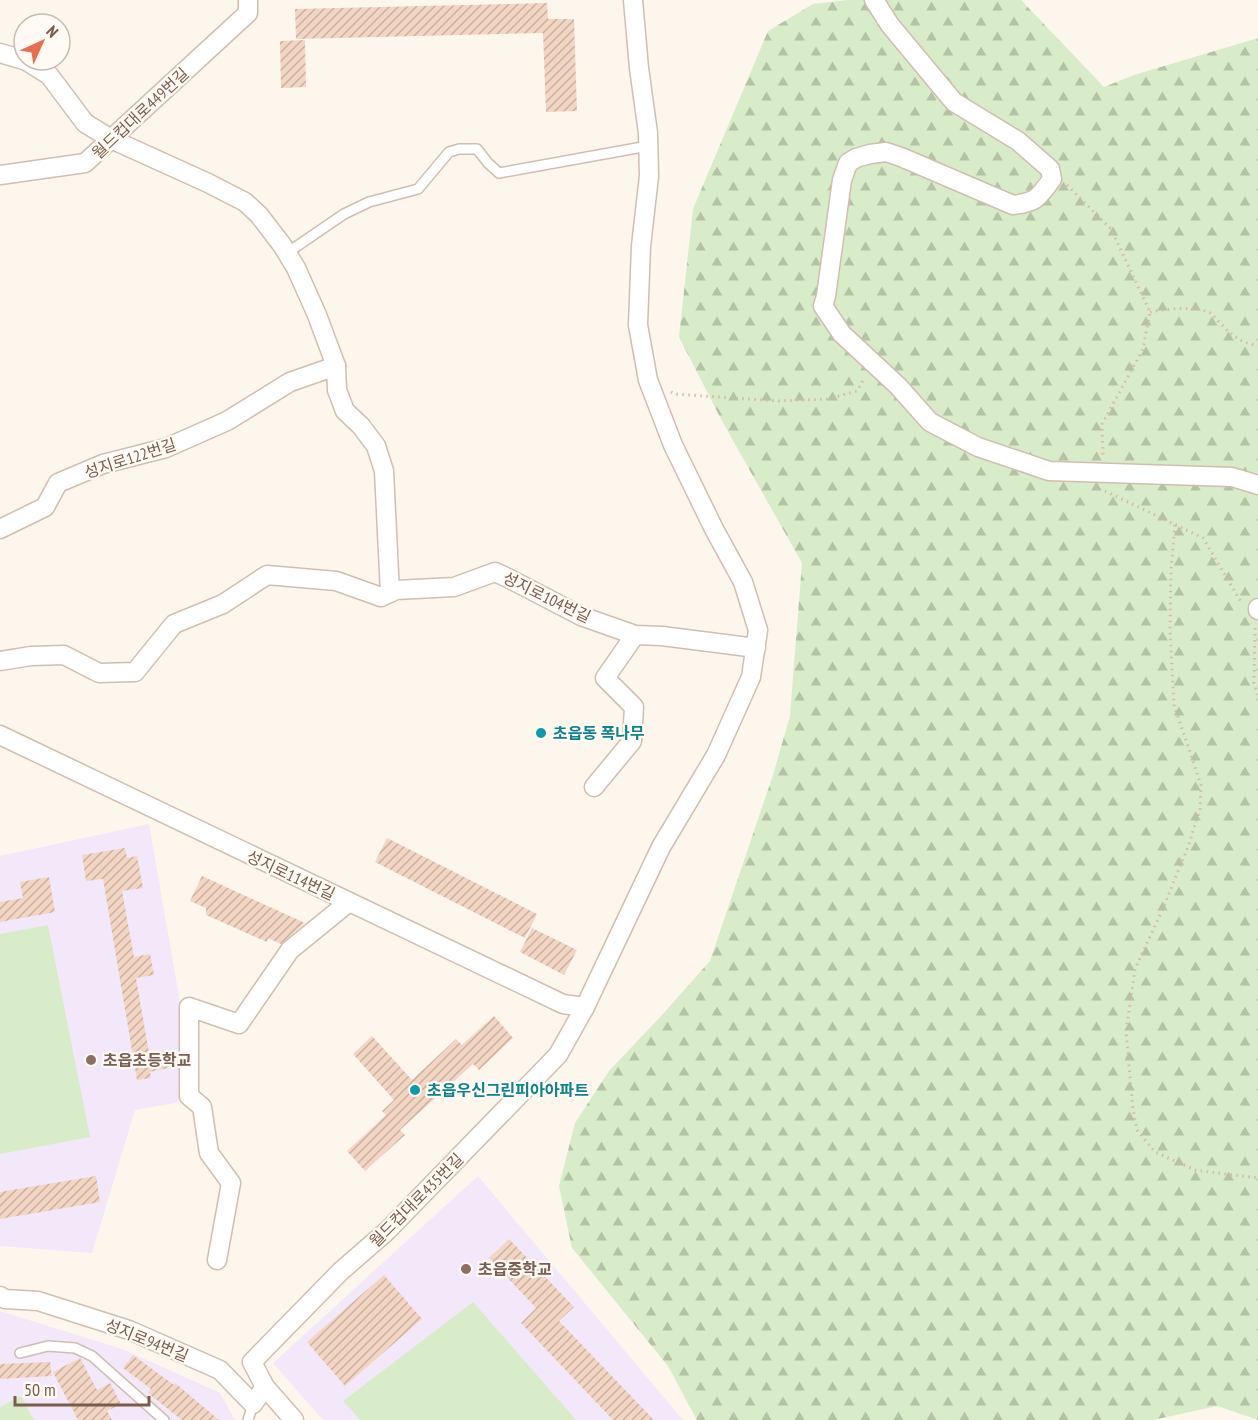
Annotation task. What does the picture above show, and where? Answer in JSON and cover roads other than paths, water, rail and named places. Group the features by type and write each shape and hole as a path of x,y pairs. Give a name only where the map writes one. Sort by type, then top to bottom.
{"street":[{"name":"월드컵대로449번길","path":"0,175 85,163 248,13 248,0"},
{"path":"585,1007 661,847 716,755 751,677 758,630 743,582 714,529 673,444 648,380 638,325 642,246 649,176 648,133 633,0"},
{"path":"874,0 890,25 954,102 1018,141 1050,169 1052,179 1039,197 1029,203 1013,205 886,152 856,158 848,163 842,180 823,306 842,334 898,386 930,422 978,447 1049,471 1232,477 1258,485"},
{"path":"44,72 49,75 85,123 111,140 245,202 287,253 317,315 336,366 337,390 345,411 361,426 376,446 384,471 390,593"},
{"name":"성지로122번길","path":"0,529 45,507 58,483 103,464 166,448 227,422 290,382 336,366"},
{"name":"성지로104번길","path":"0,661 63,654 99,673 135,672 174,624 223,604 267,575 336,581 381,597 396,590 454,587 495,572 581,616 635,635 662,636 756,648"},
{"path":"594,787 632,741 634,707 605,678 635,635"},
{"name":"성지로114번길","path":"0,735 563,1004 585,1007"},
{"path":"217,1260 231,1183 209,1153 202,1107 189,1096 189,1007 238,1024 290,950 349,902"},
{"name":"월드컵대로435번길","path":"265,1387 252,1362 341,1271 387,1231 558,1055 585,1007"},
{"name":"성지로94번길","path":"0,1296 6,1299 38,1300 129,1330 220,1370 250,1412 265,1387"},
{"path":"265,1387 294,1420"}],"lane":[{"path":"287,253 344,214 369,202 418,189 449,152 459,149 477,149 499,173 648,146"},
{"path":"20,1353 48,1346 75,1348 92,1356 164,1420"}],"place":[{"name":"초읍동 폭나무","path":"541,733"},
{"name":"초읍초등학교","path":"91,1060"},
{"name":"초읍우신그린피아아파트","path":"415,1090"},
{"name":"초읍중학교","path":"466,1269"}]}
